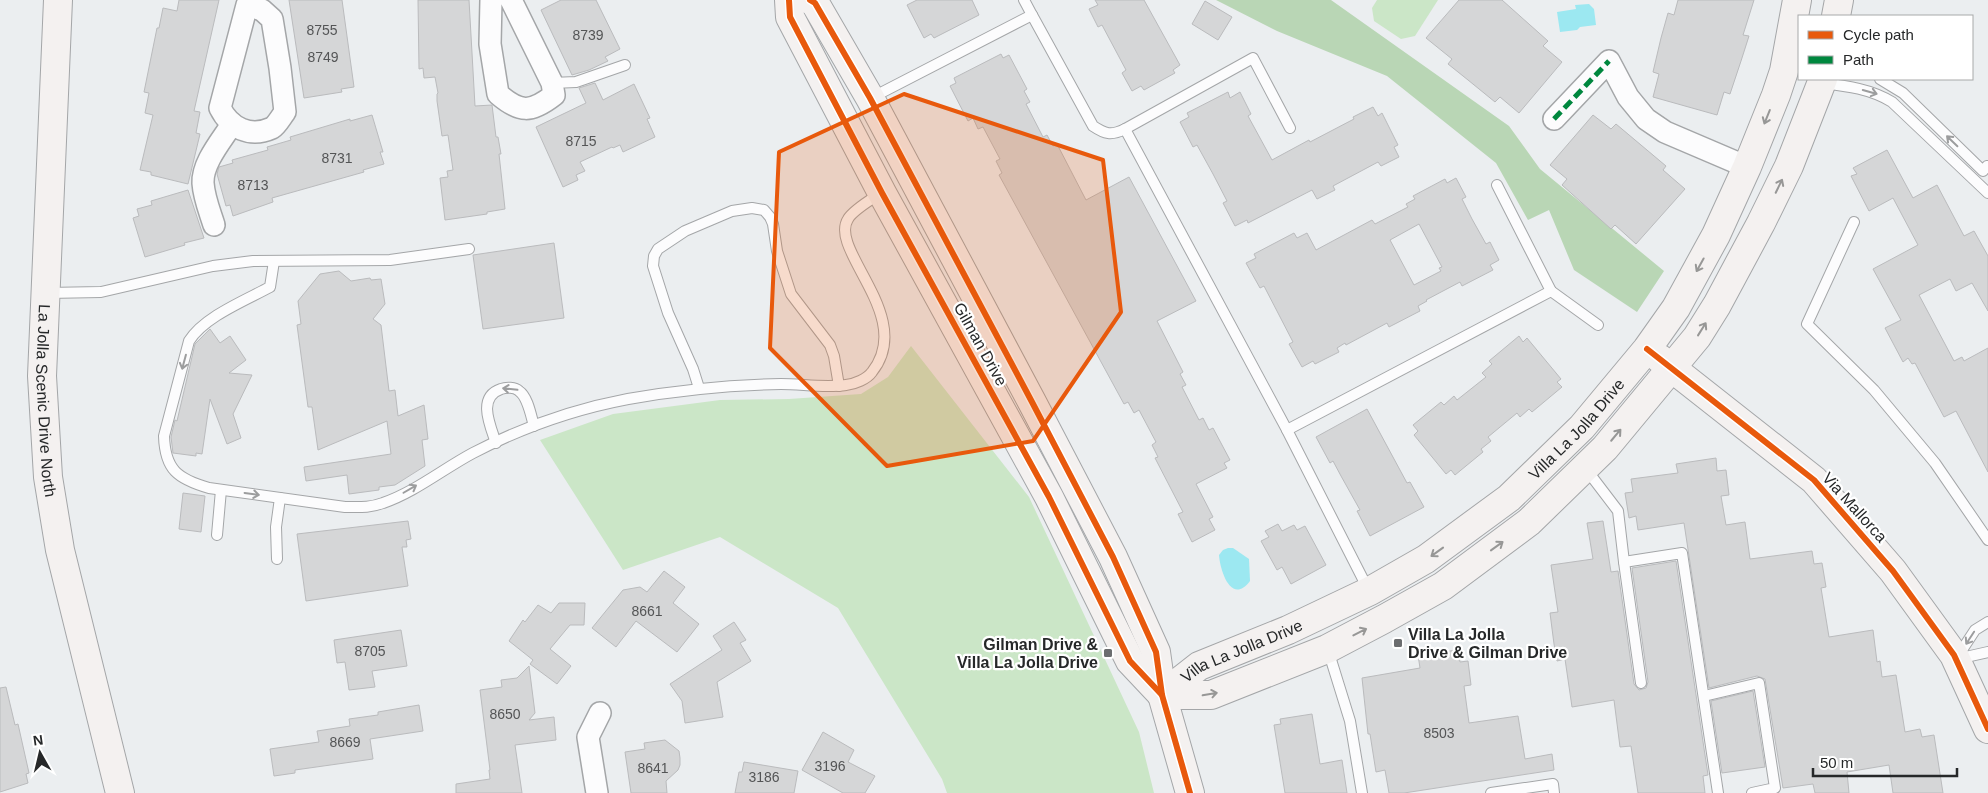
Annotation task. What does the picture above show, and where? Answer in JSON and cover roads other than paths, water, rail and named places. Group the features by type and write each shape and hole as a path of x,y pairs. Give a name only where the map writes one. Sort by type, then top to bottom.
{"main road":[{"name":"La Jolla Scenic Drive North","path":"58,0 42,376 48,477 60,550 120,793"},
{"name":"Gilman Drive","path":"789,0 790,17 882,193 1049,496 1130,660 1162,695"},
{"name":"Gilman Drive","path":"810,0 815,3 870,98 1028,393 1113,557 1156,652 1162,695 1190,793"},
{"name":"Villa La Jolla Drive","path":"1162,695 1200,666 1288,630 1370,592 1426,559 1509,498 1582,427 1648,349 1676,308 1712,243 1747,167 1784,71 1797,0"},
{"path":"1836,15 1839,0"},
{"name":"Villa La Jolla Drive","path":"1162,695 1211,695 1328,648 1443,586 1530,522 1605,448 1697,336 1717,305 1789,166 1822,81"},
{"name":"Via Mallorca","path":"1648,349 1814,480 1893,571 1956,659 1988,729"}],"street":[{"path":"491,0 490,44 498,94 512,106 526,109 539,107 554,95 552,83 511,0"},
{"path":"247,3 262,10 272,19 285,112 274,127 258,132 244,131 232,124 225,119 220,108 247,3"},
{"path":"1554,119 1609,61 1628,97 1646,119 1665,132 1747,167"},
{"path":"214,225 206,202 202,182 208,163 232,124"},
{"path":"597,793 588,737 600,713"}],"lane":[{"path":"1024,0 1093,126 1103,133 1114,135 1125,130 1253,58 1290,128"},
{"path":"870,98 1032,15"},
{"path":"552,83 576,82 625,65"},
{"path":"1882,80 1903,93 1983,171 1987,166"},
{"path":"1822,81 1868,91 1892,102 1988,193"},
{"path":"1125,130 1287,430 1370,592"},
{"path":"1497,185 1551,291 1598,325"},
{"path":"274,261 270,287 207,322 195,332 189,342 164,436 164,450 168,464 177,475 190,483 221,490 345,507 365,507 382,503 496,443 534,426 624,400 699,388 781,384 847,386 862,380 872,373 884,347 886,334 881,314 848,243 845,227 853,213 882,193"},
{"path":"699,388 693,369 668,313 653,266 654,256 658,249 685,231 732,211 752,208 764,210 770,217 773,224 777,251 791,294 830,345 834,356 839,386"},
{"path":"1854,222 1807,324 1874,390 1935,463 1988,540"},
{"path":"46,293 101,292 213,266 253,261 390,260 469,249"},
{"path":"1287,430 1551,291"},
{"path":"496,443 486,408 488,398 494,392 503,388 520,391 534,426"},
{"path":"1585,468 1618,510 1641,683"},
{"path":"217,534 221,490"},
{"path":"276,559 276,527 280,498"},
{"path":"1624,562 1682,553 1718,793"},
{"path":"1956,659 1975,630 1988,622"},
{"path":"1328,648 1350,721 1362,793"},
{"path":"1956,659 1988,652"},
{"path":"1704,696 1759,684 1775,788 1752,793"},
{"path":"1492,793 1553,784 1554,793"}],"water":[{"path":"1589,4 1594,9 1596,25 1560,32 1557,12 1576,9 1575,5"},
{"path":"1228,548 1233,548 1249,559 1250,581 1243,588 1237,590 1228,583 1220,561 1219,555"}],"place":[{"name":"Villa La Jolla Drive & Gilman Drive","path":"1398,643"},
{"name":"Gilman Drive & Villa La Jolla Drive","path":"1108,653"}]}
